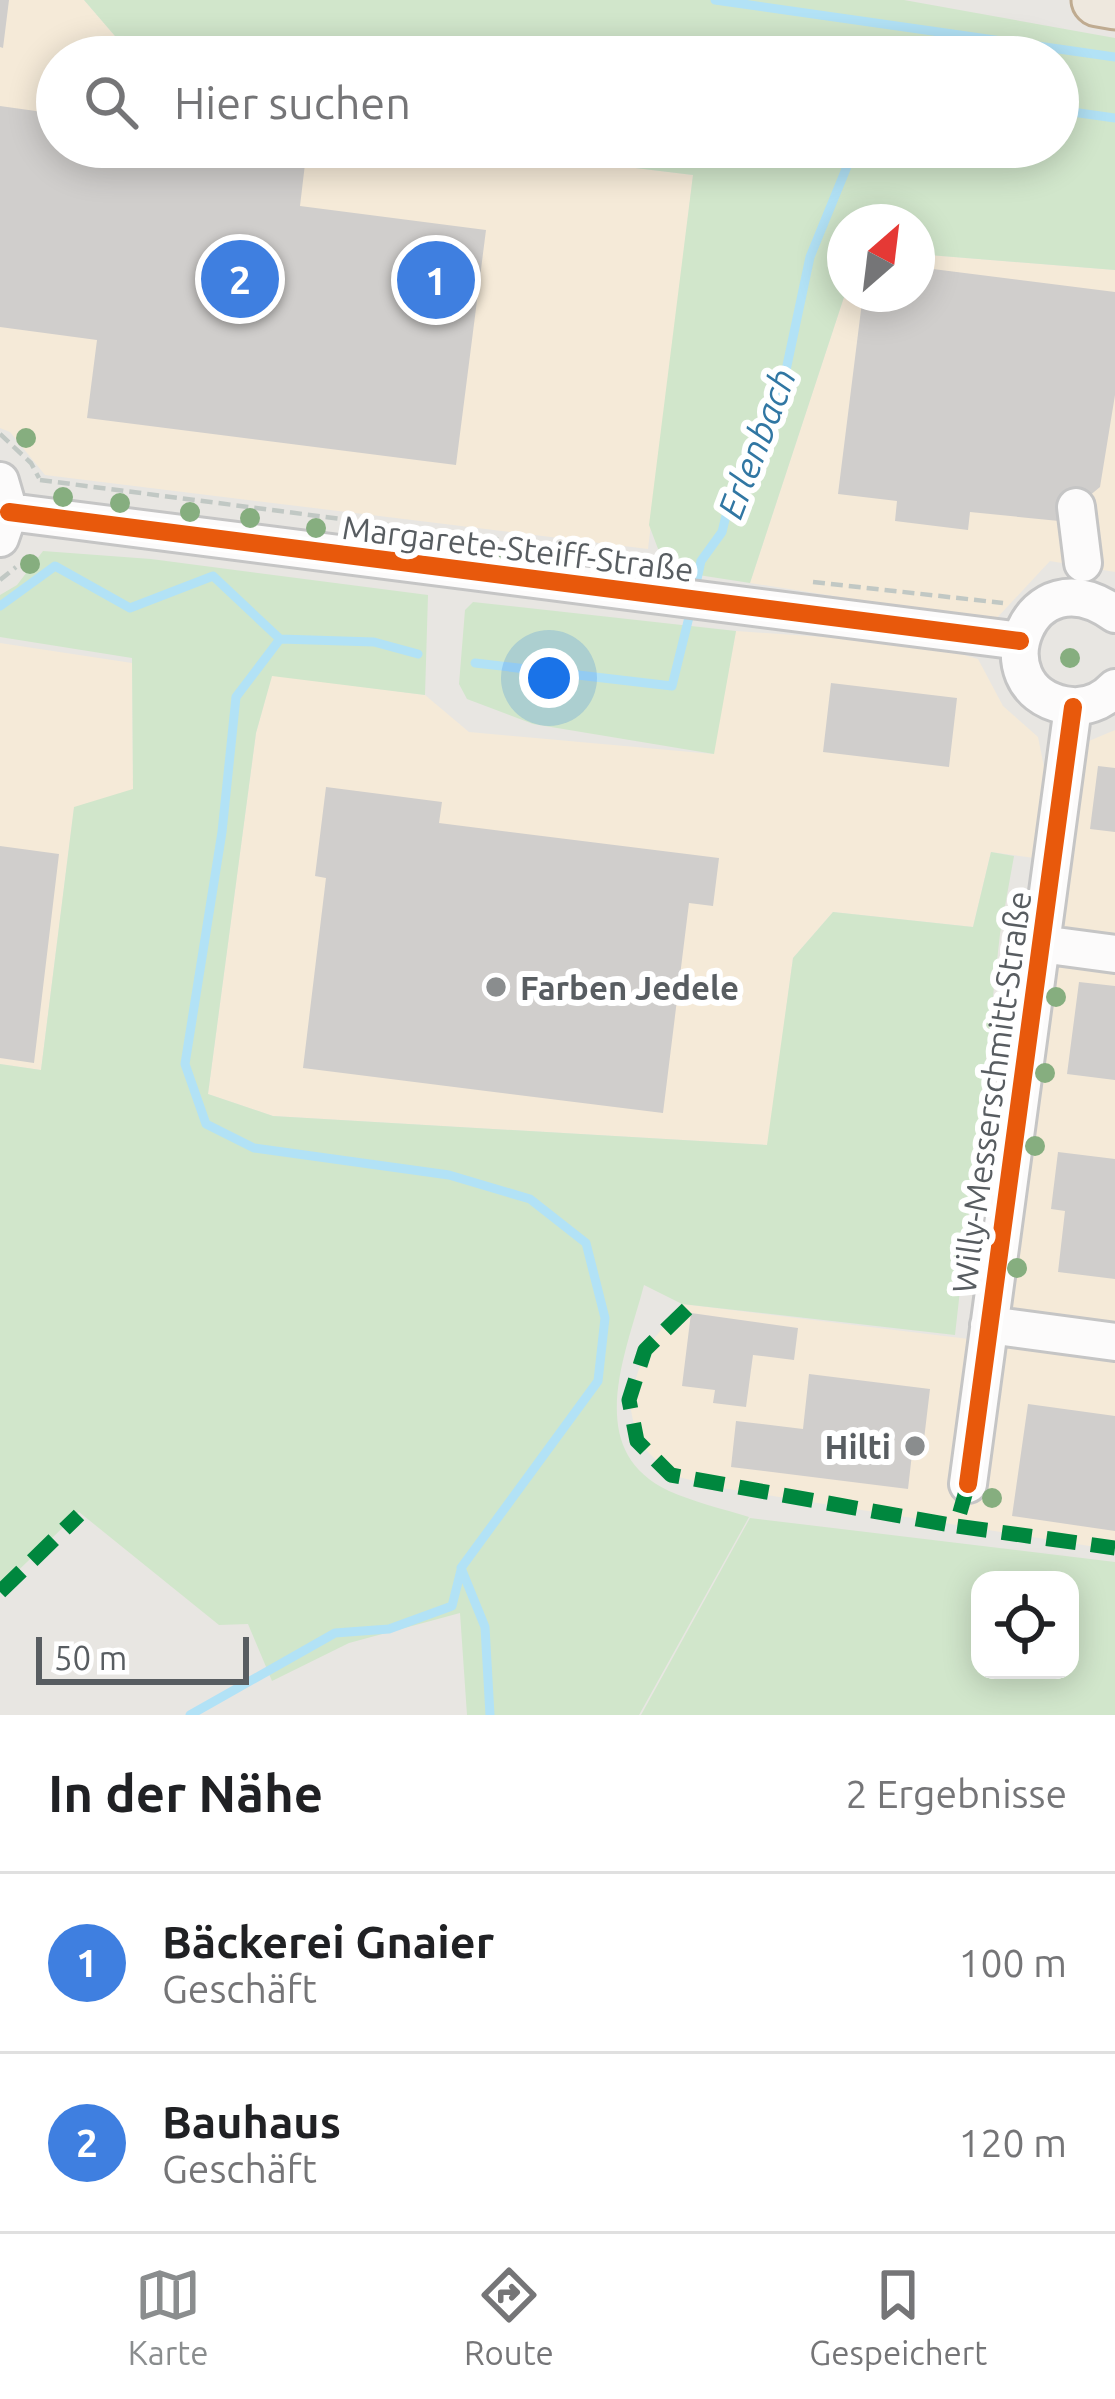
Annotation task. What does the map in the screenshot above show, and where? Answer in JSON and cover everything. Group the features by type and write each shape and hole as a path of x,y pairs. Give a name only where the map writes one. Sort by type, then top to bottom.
{"highway":[{"path":"1098,0 1115,3"}],"street":[{"path":"1076,507 1083,563"},
{"name":"Margarete-Steiff-Straße","path":"3,510 1020,641"},
{"path":"1115,614 1097,601 1057,598 1036,611 1020,641 1022,672 1053,703 1073,707 1095,703 1115,688"},
{"name":"Willy-Messerschmitt-Straße","path":"968,1484 1073,707"},
{"name":"Willy-Messerschmitt-Straße","path":"1041,944 1115,955"},
{"name":"Willy-Messerschmitt-Straße","path":"989,1325 1115,1342"}],"path":[{"path":"40,479 609,551 646,559 675,598"}],"shaded area":[{"path":"0,0 84,0 115,36 36,36 36,168 635,168 693,175 648,549 45,475 10,432 0,428"},
{"path":"935,255 1115,270 1115,572 1050,561 994,621 750,583 839,312 935,312"},
{"path":"736,631 927,644 978,659 1003,706 1038,737 1051,802 1034,858 991,852 973,927 833,912 793,958 768,1145 273,1116 208,1094 256,733 272,675 425,695 469,732 713,754"},
{"path":"0,643 132,663 133,790 74,808 41,1070 0,1064"},
{"path":"1115,730 1115,1550 722,1488 671,1475 637,1441 629,1400 645,1350 682,1304 977,1340 1077,746"}],"green space":[{"path":"84,0 904,0 1115,38 1115,270 935,255 935,204 827,204 827,312 839,312 750,583 666,570 649,525 693,175 635,168 1079,168 1079,36 115,36"},
{"path":"43,551 151,559 428,595 425,695 272,676 256,733 208,1094 273,1116 767,1145 793,958 833,912 973,927 991,852 1014,856 1000,934 955,1335 682,1304 644,1285 617,1398 618,1426 626,1451 642,1473 669,1491 749,1517 639,1715 467,1715 460,1613 349,1643 272,1681 248,1624 219,1625 79,1512 0,1588 0,1064 41,1070 74,807 133,789 132,658 0,637 0,595 17,585"},
{"path":"473,602 736,631 714,754 533,724 467,699 459,684 465,610"},
{"path":"750,1518 1115,1562 1115,1715 641,1715"}],"building":[{"path":"0,0 9,0 3,48 0,47"},
{"path":"0,106 36,111 36,168 305,168 300,206 486,230 456,465 87,418 97,340 0,327"},
{"path":"935,269 1115,292 1115,395 1100,487 1059,521 970,512 968,530 895,521 897,501 838,494 861,312 935,312"},
{"path":"831,683 957,698 949,767 823,752"},
{"path":"1098,766 1115,768 1115,832 1090,829"},
{"name":"Farben Jedele","path":"326,787 442,802 439,823 719,858 713,906 689,903 663,1113 303,1068 326,878 315,876"},
{"path":"0,846 59,854 34,1063 0,1058"},
{"path":"1079,982 1115,986 1115,1080 1067,1074"},
{"path":"1058,1152 1115,1159 1115,1279 1058,1272 1065,1211 1051,1209"},
{"path":"691,1313 798,1328 794,1360 753,1355 746,1407 713,1403 715,1390 682,1386"},
{"path":"809,1374 930,1389 922,1456 912,1454 908,1489 731,1467 736,1421 803,1429"},
{"path":"1028,1404 1115,1416 1115,1531 1012,1516"}],"waterway":[{"name":"Erlenbach","path":"715,0 968,36"},
{"name":"Erlenbach","path":"1079,52 1115,57"},
{"name":"Erlenbach","path":"1079,113 1115,118"},
{"name":"Erlenbach","path":"695,588 701,561 722,532 735,479 782,389 810,257 846,168"},
{"name":"Erlenbach","path":"0,606 55,566 130,608 213,576 280,639 374,642 418,654"},
{"name":"Erlenbach","path":"475,663 672,686 692,605"},
{"path":"280,639 236,697 222,832 185,1064 206,1124 254,1148 449,1175 530,1199 586,1243 605,1318 598,1381 461,1568 485,1627 490,1715"},
{"path":"190,1715 335,1633 389,1629 452,1606 461,1570"}],"marked path":[{"path":"687,1309 645,1350 629,1400 637,1441 671,1475 956,1526"},
{"path":"968,1484 956,1526 1115,1548"},
{"path":"0,1592 79,1515"}],"cycle path":[{"path":"9,512 1020,641"},
{"path":"968,1484 1073,707"}],"place":[{"name":"Bauhaus","path":"240,279"},
{"name":"Bäckerei Gnaier","path":"436,280"},
{"name":"Farben Jedele","path":"496,987"},
{"name":"Hilti","path":"915,1446"}]}
